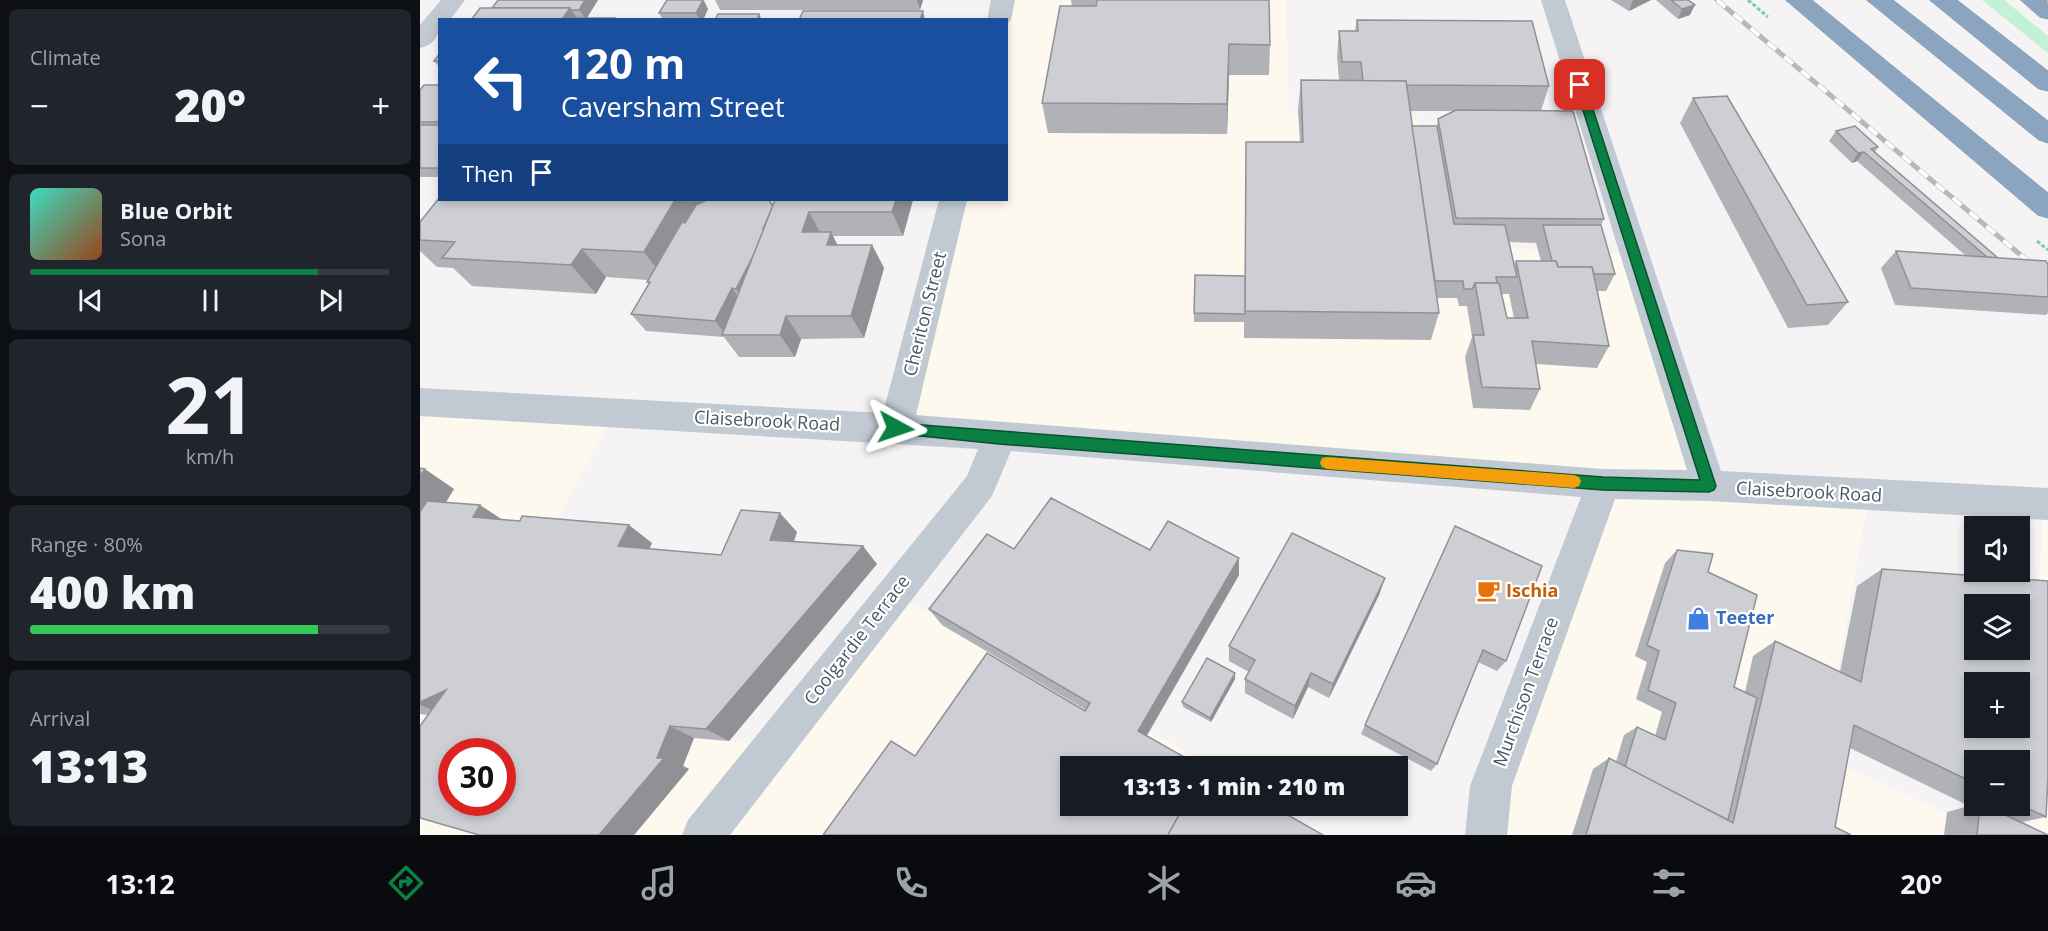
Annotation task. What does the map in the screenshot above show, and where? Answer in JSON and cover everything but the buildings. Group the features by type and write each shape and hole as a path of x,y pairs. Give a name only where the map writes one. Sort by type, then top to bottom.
{"highway":[{"path":"1798,0 2048,208"},
{"path":"1879,0 2048,134"},
{"path":"1942,0 2048,83"},
{"path":"2033,0 2048,12"}],"street":[{"path":"439,18 453,0"},
{"path":"1000,18 1004,0"},
{"path":"1553,0 1709,486"},
{"path":"420,41 438,19"},
{"name":"Cheriton Street","path":"896,428 953,201"},
{"name":"Claisebrook Road","path":"420,402 896,428 999,438 1603,484 1709,486 2048,504"},
{"name":"Coolgardie Terrace","path":"703,835 980,485 999,438"},
{"name":"Murchison Terrace","path":"1486,835 1491,786 1603,484"}],"shaded area":[{"path":"1003,0 1286,0 1289,112 1419,117 1438,245 1635,254 1709,486 1869,495 1823,756 1994,835 1486,835 1602,484 896,428 953,201 1008,201 1008,18 1006,18"},
{"path":"436,403 614,413 450,718 774,745 894,594 1194,756 1060,756 1060,816 1111,816 1187,835 420,835 420,426"},
{"path":"2044,504 2048,504 2048,835 2023,835 2024,816 2030,816 2030,725"}],"green space":[{"path":"1982,0 2004,0 2048,36 2048,53"}],"railway":[{"path":"1717,0 2048,278"}],"slow traffic":[{"path":"1327,463 1574,481"}],"place":[{"name":"Ischia","path":"1488,591"},
{"name":"Teeter","path":"1698,618"}],"route":[{"path":"896,428 999,438 1603,484 1709,486 1580,85"}]}
